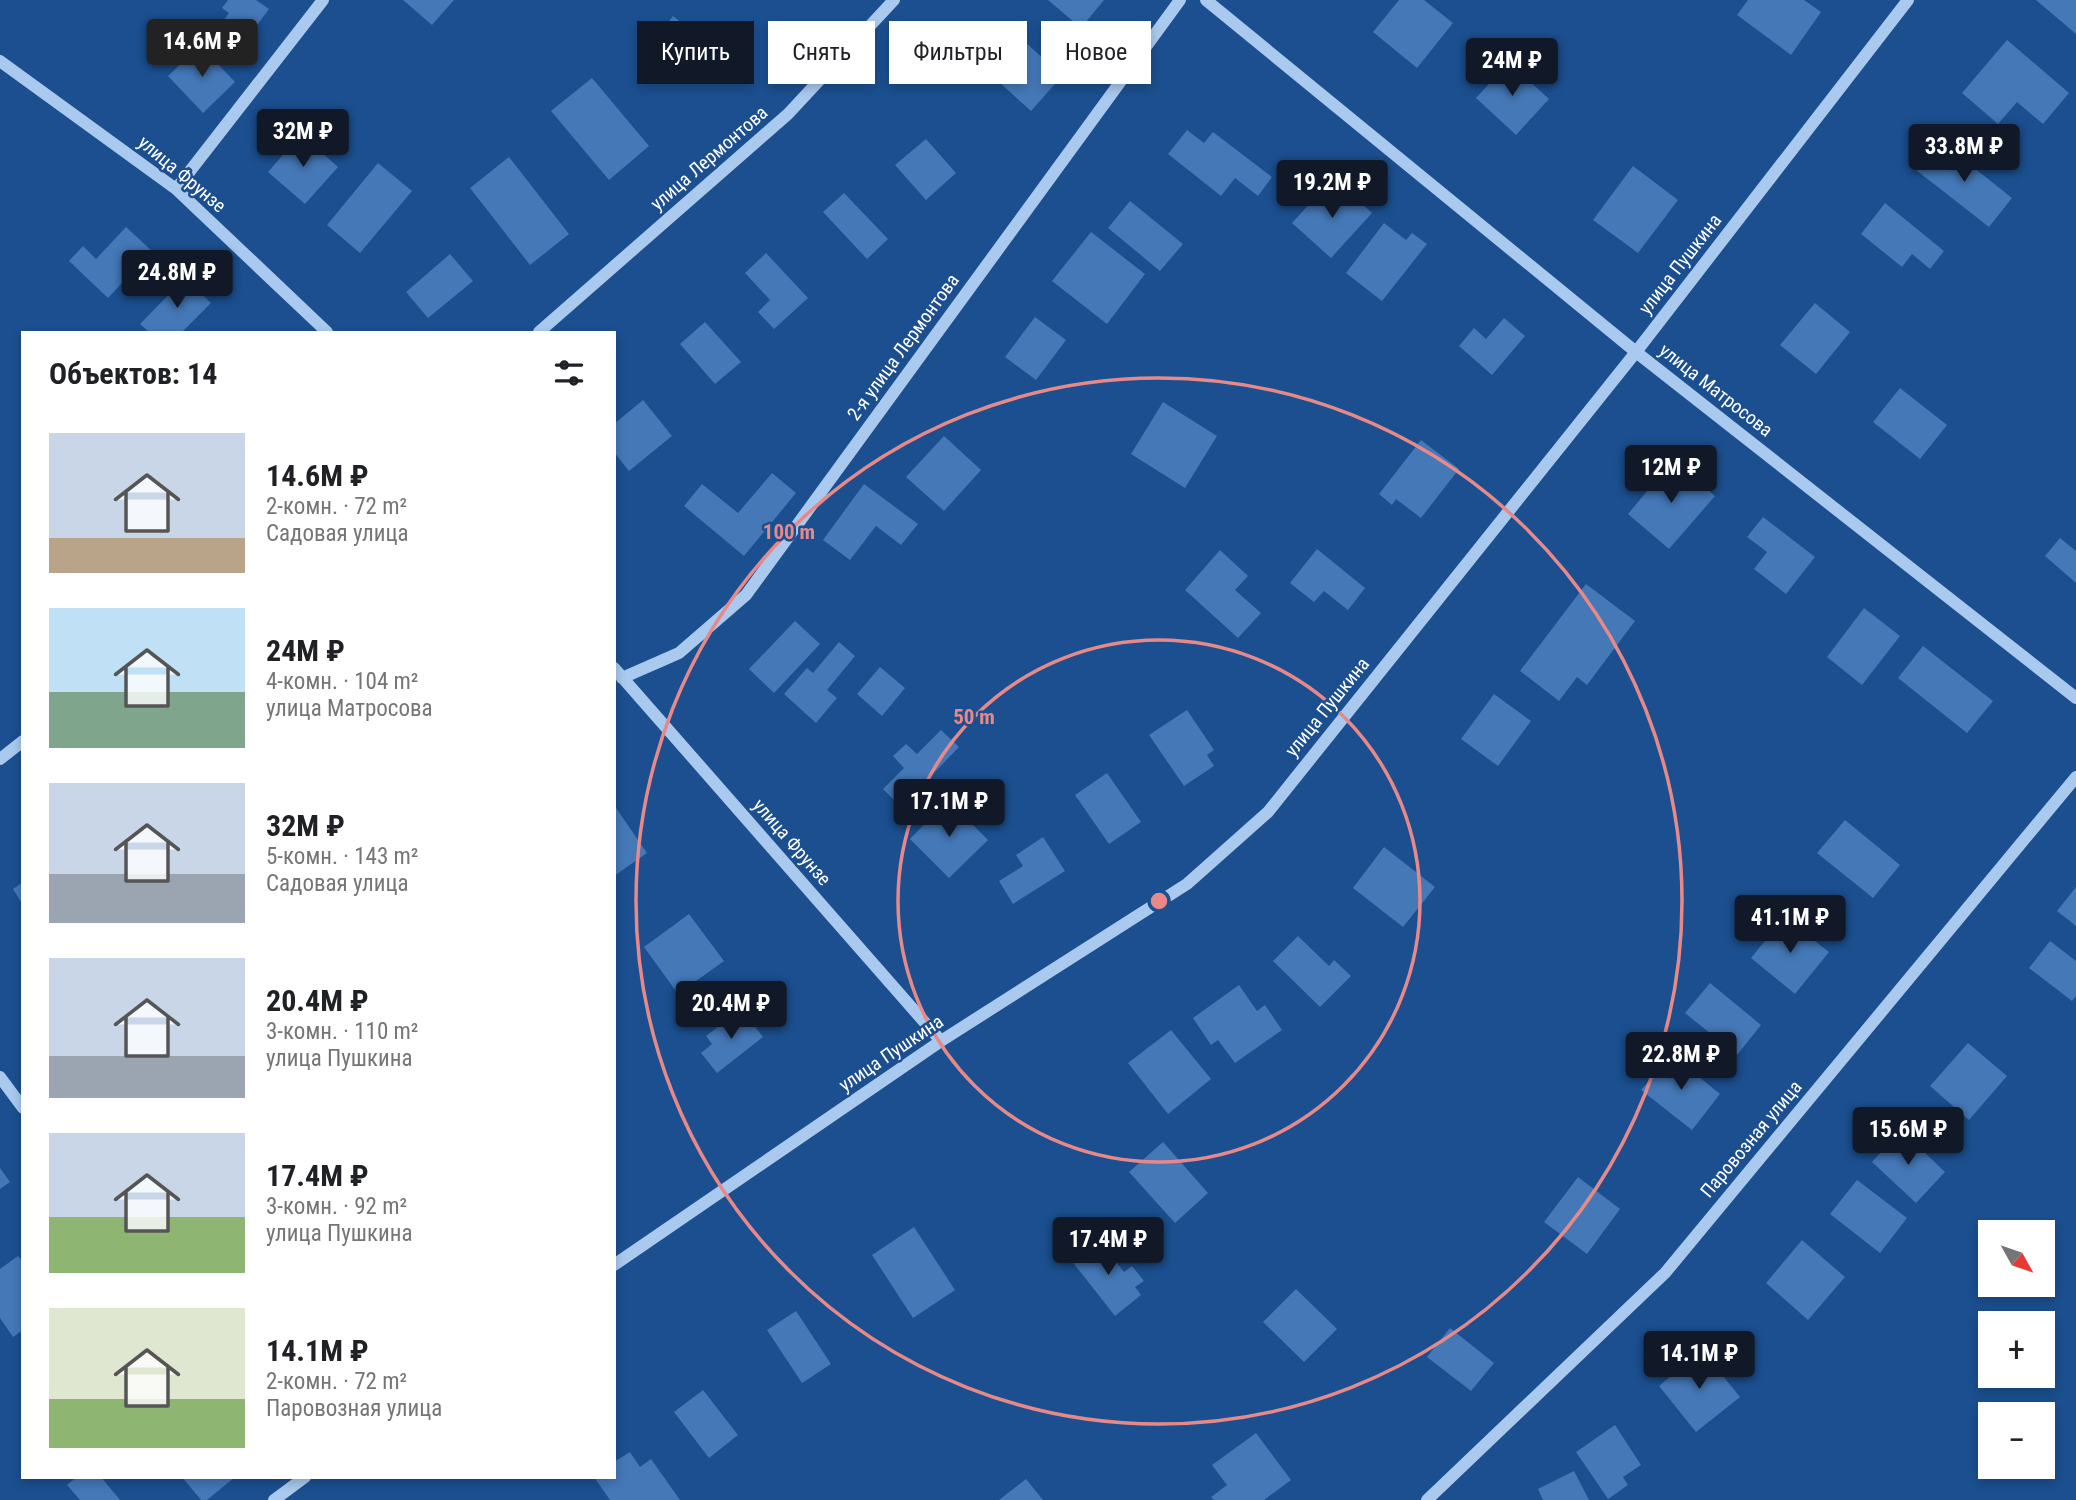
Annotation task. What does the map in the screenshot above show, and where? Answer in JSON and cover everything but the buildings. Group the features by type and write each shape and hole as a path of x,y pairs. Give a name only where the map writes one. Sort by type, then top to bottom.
{"street":[{"path":"176,189 323,0"},
{"name":"улица Лермонтова","path":"540,331 788,114 894,0"},
{"name":"2-я улица Лермонтова","path":"618,673 679,653 746,595 1180,0"},
{"name":"улица Матросова","path":"1206,0 1636,352 2076,698"},
{"name":"улица Пушкина","path":"616,1264 941,1041 1187,884 1268,812 1636,352 1908,0"},
{"name":"улица Фрунзе","path":"0,61 176,189 326,331"},
{"name":"улица Фрунзе","path":"618,673 941,1041"},
{"path":"0,759 21,743"},
{"name":"Паровозная улица","path":"1427,1500 1665,1273 2076,777"},
{"path":"0,1077 21,1105"},
{"path":"274,1500 298,1479"}]}
